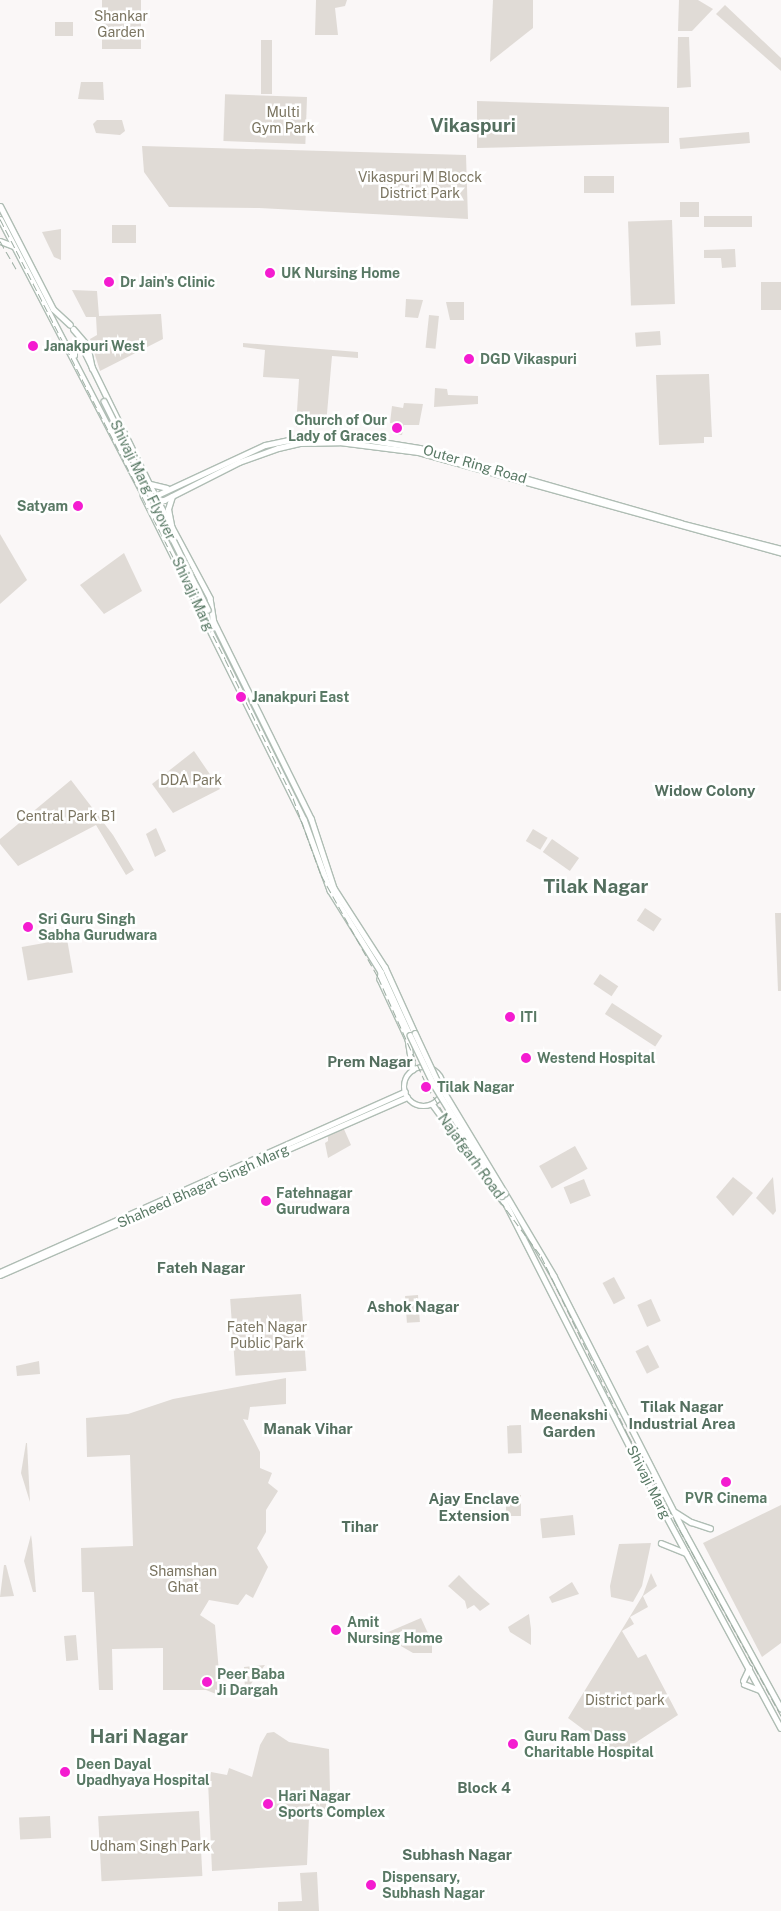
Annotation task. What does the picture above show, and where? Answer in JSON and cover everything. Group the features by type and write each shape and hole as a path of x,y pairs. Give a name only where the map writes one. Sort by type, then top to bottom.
{"main road":[{"name":"Shivaji Marg","path":"0,206 53,308 89,349 92,371 172,530 210,598 214,622 311,818 334,888 380,958 438,1082 554,1276 674,1511 781,1708"},
{"name":"Shivaji Marg","path":"0,222 165,534 312,837 330,890 381,972"},
{"path":"0,241 13,246"},
{"path":"81,372 72,350 76,344 82,346 92,371"},
{"name":"Shivaji Marg Flyover","path":"102,390 104,401 214,622"},
{"name":"Outer Ring Road","path":"157,499 171,487 230,458 265,445 298,438 366,439 418,450 680,523 781,548"},
{"name":"Outer Ring Road","path":"157,499 172,496 239,462 300,443 339,442 418,450 781,553"},
{"path":"135,478 143,480 144,474"},
{"path":"149,484 160,488 171,487"},
{"path":"142,492 151,501 157,499"},
{"path":"165,534 170,536 172,530 168,509 172,496"},
{"path":"249,710 256,706"},
{"path":"381,972 434,1085 504,1194 509,1206"},
{"path":"381,972 380,979 412,1053 413,1070 405,1082 406,1094 417,1106 433,1105 443,1093 441,1076 428,1067 413,1070"},
{"path":"0,1273 406,1094"},
{"name":"Najafgarh Road","path":"433,1105 495,1194 509,1206"},
{"name":"Shivaji Marg","path":"509,1206 687,1554 781,1728"},
{"path":"674,1511 691,1522 710,1528"},
{"path":"662,1543 687,1554"},
{"path":"749,1668 744,1683 760,1690"}],"green space":[{"name":"Shankar Garden","path":"102,0 141,0 141,49 102,49"},
{"path":"316,0 347,0 345,6 335,8 338,35 315,35"},
{"path":"493,0 533,0 533,28 490,62"},
{"path":"679,0 698,0 713,9 692,31 678,31"},
{"path":"725,5 781,58 781,71 716,14"},
{"path":"55,22 73,22 73,36 55,36"},
{"path":"678,37 689,37 691,87 677,88"},
{"path":"261,40 272,40 272,94 261,94"},
{"path":"81,82 103,82 104,100 78,99"},
{"name":"Multi Gym Park","path":"225,94 307,97 305,144 223,141"},
{"path":"477,101 669,107 669,143 477,148"},
{"path":"97,120 122,120 125,131 120,135 96,133 93,124"},
{"path":"749,132 750,143 680,149 679,138"},
{"name":"Vikaspuri M Blocck District Park","path":"142,146 466,155 468,219 259,208 169,207 144,172"},
{"path":"584,176 614,176 614,193 584,193"},
{"path":"680,202 699,202 699,217 680,217"},
{"path":"704,216 752,216 752,227 704,227"},
{"path":"672,220 675,304 631,305 628,222"},
{"path":"112,225 136,225 136,243 112,243"},
{"path":"61,229 61,260 54,257 42,232"},
{"path":"735,249 736,267 722,268 721,258 704,258 704,250"},
{"path":"761,282 781,282 781,310 761,310"},
{"path":"72,290 97,291 99,316 161,314 163,339 100,371 90,339 97,335 96,317 86,317"},
{"path":"406,299 423,300 418,318 405,317"},
{"path":"446,302 464,302 464,320 450,320"},
{"path":"429,315 439,316 435,349 426,348"},
{"path":"660,331 661,345 636,347 635,333"},
{"path":"243,343 358,352 358,358 332,356 326,425 296,427 299,379 263,377 265,350 243,347"},
{"path":"709,374 712,437 704,437 704,443 659,445 656,375"},
{"path":"435,388 447,389 448,395 478,396 478,404 434,407"},
{"path":"404,403 423,404 419,425 404,425 402,435 398,435 400,424 390,423 392,406 403,408"},
{"path":"0,534 27,580 0,604"},
{"path":"124,553 142,591 104,614 80,585"},
{"name":"DDA Park","path":"194,751 220,789 173,813 152,784"},
{"name":"Central Park B1","path":"71,780 113,835 134,870 126,875 96,825 18,866 0,844 0,839"},
{"path":"156,828 166,851 155,857 146,834"},
{"path":"533,829 548,838 540,850 526,841"},
{"path":"552,839 579,858 570,871 543,852"},
{"path":"645,908 662,919 654,931 637,921"},
{"path":"775,913 781,913 781,991 778,991"},
{"path":"67,939 73,972 28,980 22,947"},
{"path":"600,974 618,986 612,996 593,984"},
{"path":"612,1003 662,1036 655,1047 605,1014"},
{"path":"343,1127 351,1145 328,1158 325,1143 328,1141 328,1133"},
{"path":"575,1146 588,1169 552,1189 539,1166"},
{"path":"733,1177 753,1193 733,1216 716,1197"},
{"path":"773,1177 776,1211 773,1215 756,1198"},
{"path":"584,1179 591,1196 570,1204 564,1187"},
{"path":"614,1277 625,1298 614,1304 603,1283"},
{"name":"Fateh Nagar Public Park","path":"301,1294 306,1371 236,1376 230,1299"},
{"path":"418,1295 420,1322 407,1323 405,1296"},
{"path":"651,1299 661,1321 647,1327 637,1305"},
{"path":"648,1345 659,1367 647,1374 636,1351"},
{"path":"39,1361 40,1374 17,1376 16,1366"},
{"name":"Shamshan Ghat","path":"286,1378 286,1404 250,1407 248,1420 243,1419 260,1452 260,1468 272,1473 268,1483 278,1491 266,1510 266,1532 257,1548 268,1567 253,1598 246,1594 238,1605 209,1600 200,1615 215,1625 221,1696 206,1690 163,1690 163,1648 112,1649 113,1690 99,1690 94,1592 82,1592 81,1548 133,1546 130,1455 87,1457 86,1418 128,1414 173,1399"},
{"path":"507,1425 521,1425 522,1453 508,1453"},
{"path":"27,1443 30,1502 21,1473"},
{"path":"506,1495 521,1495 521,1516 506,1516"},
{"path":"781,1505 781,1643 762,1657 703,1543"},
{"path":"573,1515 575,1535 542,1538 540,1518"},
{"path":"31,1535 36,1592 33,1592 24,1561"},
{"path":"651,1543 642,1586 633,1602 611,1597 610,1586 619,1544"},
{"path":"4,1565 6,1565 14,1596 0,1597"},
{"name":"District park","path":"651,1573 657,1586 643,1596 648,1607 630,1617 634,1624 622,1631 638,1658 646,1654 678,1715 632,1745 623,1759 568,1718 643,1595"},
{"path":"459,1575 490,1604 480,1611 474,1605 467,1609 465,1601 448,1586"},
{"path":"572,1582 579,1594 552,1603 549,1597"},
{"path":"529,1614 531,1645 510,1632 508,1627"},
{"path":"421,1618 432,1642 432,1653 413,1653 394,1642 386,1633"},
{"path":"76,1635 78,1660 66,1661 64,1636"},
{"path":"265,1665 245,1692 244,1667"},
{"name":"Hari Nagar Sports Complex","path":"274,1732 289,1742 329,1749 330,1791 326,1791 326,1816 309,1817 307,1865 212,1871 208,1781 211,1772 227,1775 229,1768 252,1777 260,1745 267,1733"},
{"name":"Udham Singh Park","path":"199,1811 202,1876 102,1881 98,1816"},
{"path":"50,1816 51,1838 20,1840 19,1818"},
{"path":"317,1872 319,1911 278,1911 278,1902 302,1901 300,1873"}],"railway":[{"path":"0,219 225,659 293,798 321,875 378,977 427,1086 485,1181 541,1256 628,1435 781,1716"},
{"path":"0,241 16,269"}],"place":[{"name":"UK Nursing Home","path":"270,273"},
{"name":"Dr Jain's Clinic","path":"109,282"},
{"name":"Janakpuri West","path":"33,346"},
{"name":"DGD Vikaspuri","path":"469,359"},
{"name":"Church of Our Lady of Graces","path":"397,428"},
{"name":"Satyam","path":"78,506"},
{"name":"Janakpuri East","path":"241,697"},
{"name":"Sri Guru Singh Sabha Gurudwara","path":"28,927"},
{"name":"ITI","path":"510,1017"},
{"name":"Westend Hospital","path":"526,1058"},
{"name":"Tilak Nagar","path":"426,1087"},
{"name":"Fatehnagar Gurudwara","path":"266,1201"},
{"name":"PVR Cinema","path":"726,1482"},
{"name":"Amit Nursing Home","path":"336,1630"},
{"name":"Peer Baba Ji Dargah","path":"207,1682"},
{"name":"Guru Ram Dass Charitable Hospital","path":"513,1744"},
{"name":"Deen Dayal Upadhyaya Hospital","path":"65,1772"},
{"name":"Hari Nagar Sports Complex","path":"268,1804"},
{"name":"Dispensary, Subhash Nagar","path":"371,1885"}],"district":[{"name":"Vikaspuri","path":"473,126"},
{"name":"Widow Colony","path":"705,791"},
{"name":"Tilak Nagar","path":"596,887"},
{"name":"Prem Nagar","path":"370,1062"},
{"name":"Fateh Nagar","path":"201,1268"},
{"name":"Ashok Nagar","path":"413,1307"},
{"name":"Tilak Nagar Industrial Area","path":"682,1414"},
{"name":"Meenakshi Garden","path":"569,1422"},
{"name":"Manak Vihar","path":"308,1429"},
{"name":"Ajay Enclave Extension","path":"474,1506"},
{"name":"Tihar","path":"360,1527"},
{"name":"Hari Nagar","path":"139,1737"},
{"name":"Block 4","path":"484,1788"},
{"name":"Subhash Nagar","path":"457,1855"}]}
